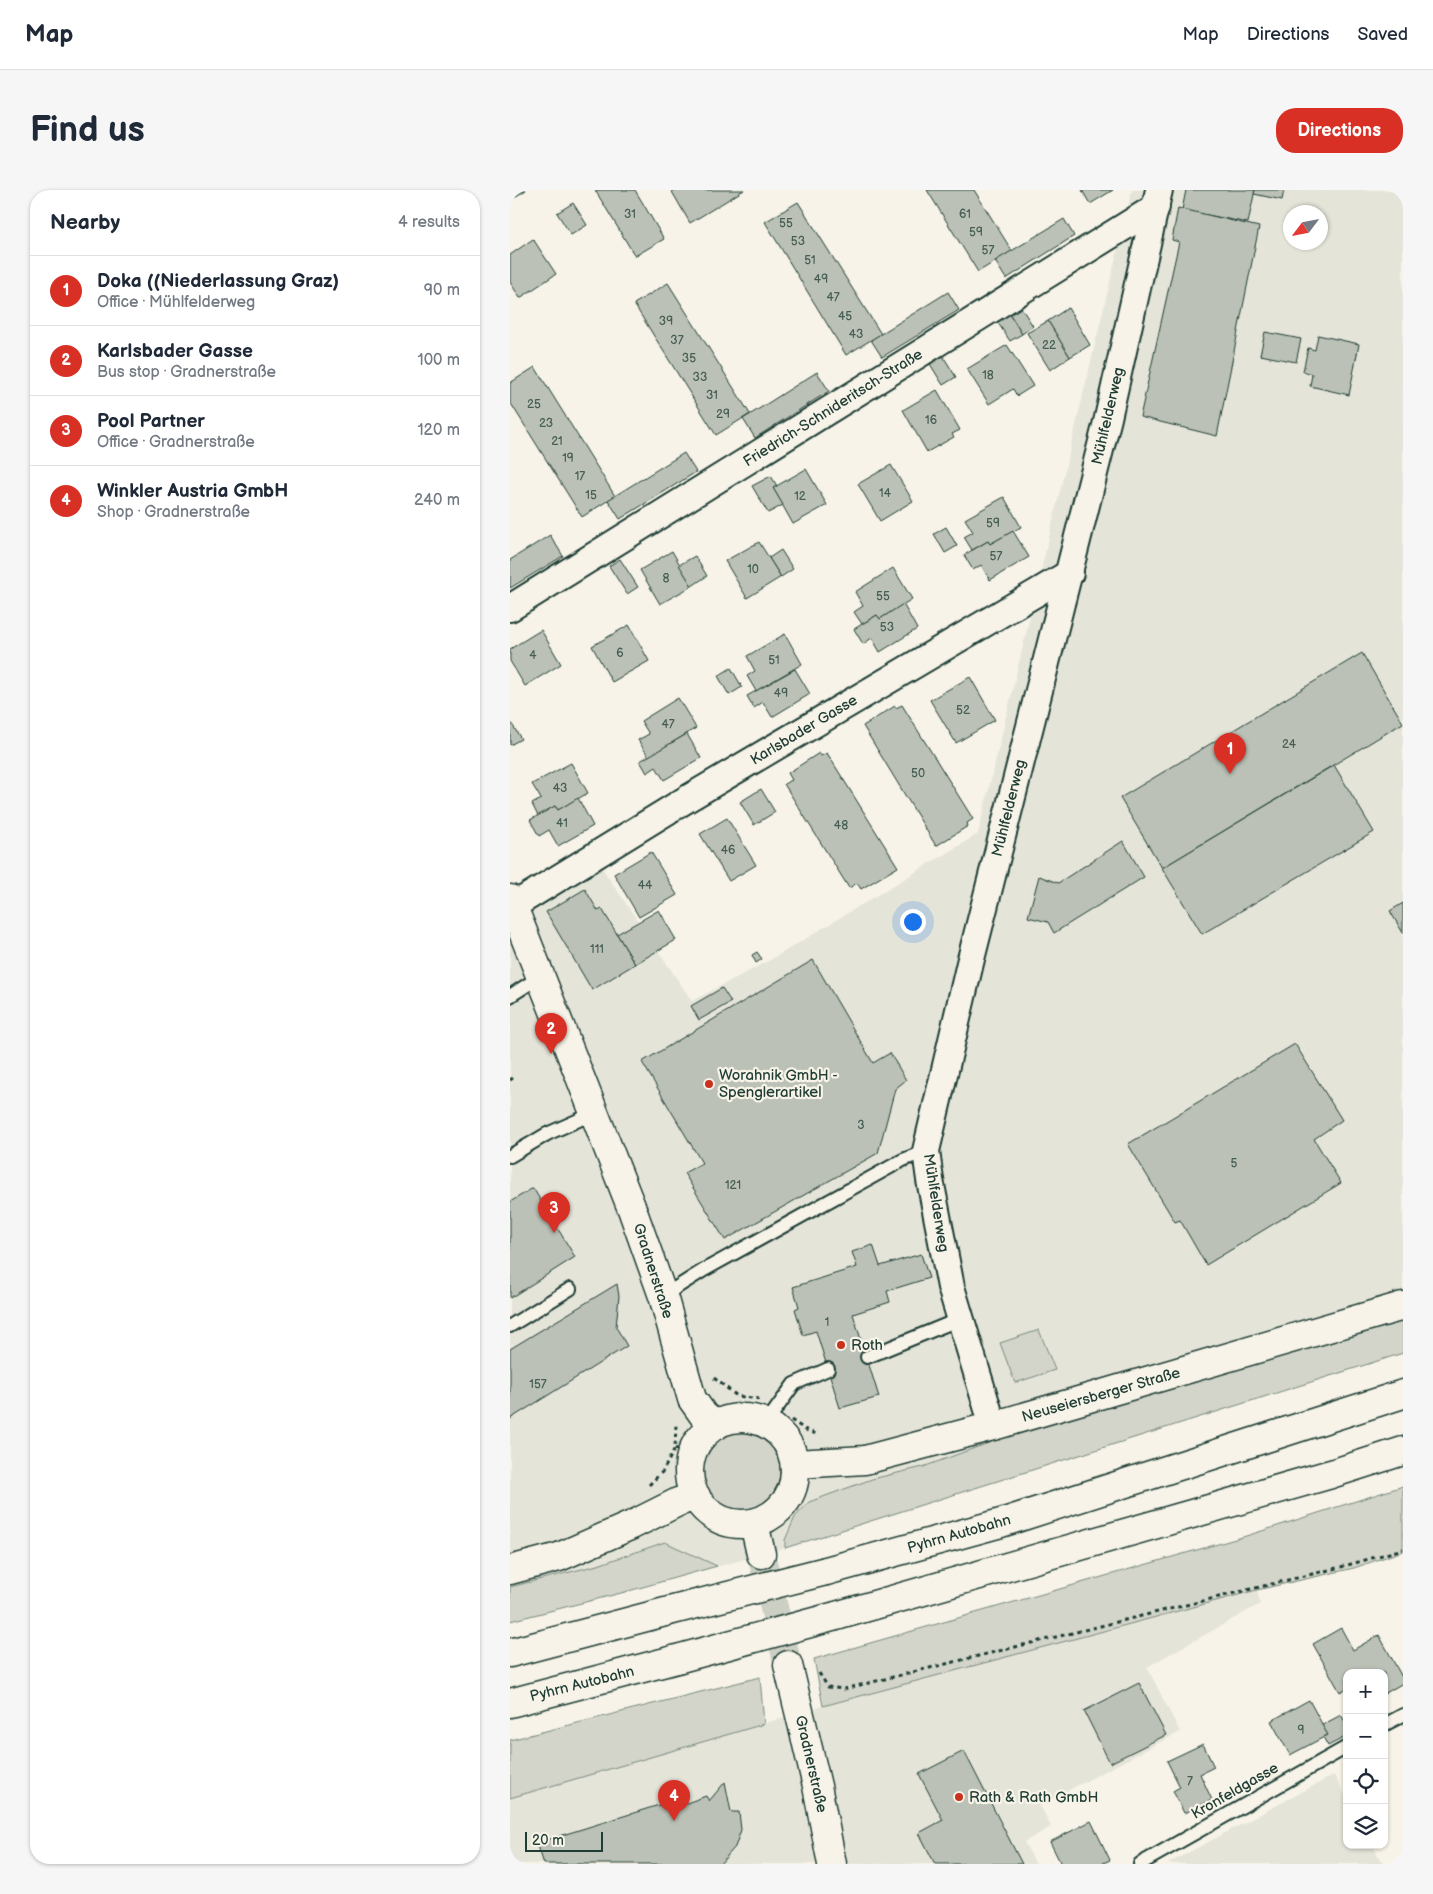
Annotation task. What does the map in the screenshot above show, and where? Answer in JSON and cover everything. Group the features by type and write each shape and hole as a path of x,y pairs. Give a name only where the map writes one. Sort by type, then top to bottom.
{"main road":[{"name":"Gradnerstraße","path":"512,903 632,1209 663,1296 692,1399 704,1416 716,1425"},
{"name":"Neuseiersberger Straße","path":"795,1464 865,1460 993,1426 1403,1306"},
{"name":"Pyhrn Autobahn","path":"510,1653 826,1571 1001,1523 1403,1394"},
{"path":"740,1418 766,1423 780,1433 790,1447 796,1473 792,1490 783,1505 770,1516 754,1523 734,1524 716,1517 701,1504 696,1496 683,1454 716,1425 732,1419 740,1418"},
{"name":"Pyhrn Autobahn","path":"510,1703 836,1616 1331,1474 1403,1451"},
{"path":"511,1569 560,1557 678,1502 696,1496"},
{"path":"754,1523 760,1554"},
{"name":"Gradnerstraße","path":"788,1665 817,1786 832,1864"}],"street":[{"name":"Mühlfelderweg","path":"993,1426 949,1277 926,1151 970,963 1108,418 1157,199"},
{"name":"Friedrich-Schnideritsch-Straße","path":"510,608 1157,199"},
{"name":"Karlsbader Gasse","path":"512,903 1070,573"}],"lane":[{"path":"510,996 541,976"},
{"path":"510,1156 547,1134 594,1112"},
{"path":"663,1296 704,1270 903,1160 926,1151"},
{"path":"510,1326 570,1289"},
{"path":"866,1357 960,1319"},
{"path":"766,1423 794,1384 828,1369"},
{"path":"1388,1723 1403,1714"},
{"name":"Kronfeldgasse","path":"1140,1864 1343,1748"}],"path":[{"path":"711,1375 737,1396 743,1397"},
{"path":"642,1491 683,1454"},
{"path":"815,1666 828,1688 844,1689 1341,1567 1403,1549"}],"shaded area":[{"path":"1132,190 1403,190 1403,1353 785,1548 510,1621 510,893 598,862 692,1001 772,959 978,834"},
{"path":"1403,1321 1403,1353 785,1548 785,1540 795,1517 809,1502 872,1479 923,1467 1013,1434"},
{"path":"1039,1330 1055,1370 1015,1383 1000,1343"},
{"path":"741,1432 756,1435 773,1449 777,1456 780,1471 777,1486 763,1503 756,1507 741,1510 726,1507 709,1493 705,1486 702,1471 705,1456 719,1439 726,1435"},
{"path":"1403,1486 1403,1551 1354,1568 1257,1590 823,1706 814,1659 1246,1536"},
{"path":"665,1542 717,1566 625,1592 510,1621 510,1587 598,1565"},
{"path":"1257,1590 1260,1604 1147,1667 1180,1732 1040,1805 1051,1827 1024,1842 1036,1864 510,1864 510,1798 823,1706"},
{"path":"760,1677 764,1724 510,1798 510,1740"},
{"path":"1334,1775 1343,1792 1343,1849 1374,1849 1383,1864 1167,1864"}],"building":[{"path":"510,190 526,190 510,200"},
{"path":"595,190 635,190 664,239 635,256"},
{"path":"671,190 744,190 690,223"},
{"path":"927,190 974,190 1012,251 978,272"},
{"path":"1082,190 1113,190 1090,204"},
{"path":"1186,190 1255,190 1248,223 1182,210"},
{"path":"1255,190 1284,190 1282,200 1254,194"},
{"path":"798,202 881,334 846,355 765,222"},
{"path":"573,203 587,225 571,235 557,213"},
{"path":"1178,208 1259,227 1217,436 1140,417 1179,242 1172,240"},
{"path":"1064,219 1074,236 1006,279 995,261"},
{"path":"533,239 556,274 520,298 510,282 510,255"},
{"path":"668,283 750,414 716,435 634,304"},
{"path":"948,292 959,310 882,357 871,340"},
{"path":"1020,306 1033,326 1022,334 1009,313"},
{"path":"1068,308 1090,345 1070,357 1048,321"},
{"path":"1009,313 1022,334 1010,341 996,320"},
{"path":"1048,321 1070,357 1050,370 1027,333"},
{"path":"1265,332 1301,339 1296,362 1260,355"},
{"path":"1318,335 1359,344 1349,395 1310,386 1312,374 1303,371 1308,348 1315,350"},
{"path":"1007,345 1033,386 1017,396 1013,389 989,404 967,369"},
{"path":"943,356 956,377 943,385 930,364"},
{"path":"535,367 615,496 582,517 510,402 510,383"},
{"path":"817,372 829,391 755,438 743,419"},
{"path":"937,390 960,430 952,434 954,437 927,452 903,410"},
{"path":"684,453 696,472 620,519 608,500"},
{"path":"891,465 913,501 880,521 858,484"},
{"path":"806,469 827,505 793,524 773,488"},
{"path":"771,476 777,486 773,488 783,505 768,513 752,486"},
{"path":"1004,497 1021,527 990,544 988,541 972,550 964,537 973,532 965,519"},
{"path":"946,527 957,546 945,553 934,534"},
{"path":"1013,531 1029,557 990,580 981,565 973,570 964,555 988,541 990,544"},
{"path":"550,535 563,556 510,588 510,560"},
{"path":"759,542 781,577 747,598 725,561"},
{"path":"781,550 793,569 781,577 769,558"},
{"path":"672,551 692,586 660,604 640,570"},
{"path":"695,556 707,576 692,586 679,565"},
{"path":"620,559 638,587 627,594 609,566"},
{"path":"893,568 912,599 880,619 877,615 862,624 854,612 863,606 855,592"},
{"path":"903,604 917,629 880,652 872,638 863,644 854,629 877,615 880,619"},
{"path":"629,625 649,661 612,682 592,646"},
{"path":"541,630 561,664 525,686 510,661 510,649"},
{"path":"785,634 802,664 756,691 747,676 755,671 747,656"},
{"path":"1362,653 1403,723 1162,868 1120,798"},
{"path":"731,668 742,687 729,695 718,676"},
{"path":"795,669 810,694 772,717 763,702 754,708 747,696"},
{"path":"970,677 995,720 956,743 930,700"},
{"path":"678,698 696,728 649,757 638,740 649,734 641,721"},
{"path":"902,705 973,819 967,823 968,826 936,846 863,726 895,706 896,708"},
{"path":"510,721 521,739 510,745"},
{"path":"687,734 701,758 664,780 656,767 647,773 640,761"},
{"path":"819,753 821,756 827,753 898,867 861,889 857,883 849,888 784,784 792,780 788,773"},
{"path":"571,763 588,793 558,810 555,806 538,816 532,804 541,799 532,784"},
{"path":"1334,765 1374,832 1202,934 1162,868"},
{"path":"761,789 775,812 754,825 740,802"},
{"path":"578,798 593,826 558,846 549,830 539,836 530,820 555,806 558,810"},
{"path":"727,818 756,865 729,881 700,834"},
{"path":"1123,841 1144,877 1054,933 1048,922 1028,917 1039,876 1058,883"},
{"path":"651,852 677,895 639,917 614,874"},
{"path":"585,889 598,911 602,909 635,964 592,990 546,912"},
{"path":"1403,903 1403,933 1390,911"},
{"path":"659,910 676,940 635,964 617,934"},
{"path":"757,952 762,959 756,963 752,955"},
{"path":"813,960 873,1063 890,1053 906,1080 895,1089 878,1153 725,1240 684,1173 702,1163 642,1062"},
{"path":"722,988 731,1002 699,1020 691,1006"},
{"path":"1295,1044 1342,1120 1314,1139 1341,1183 1206,1265 1180,1220 1175,1222 1128,1144"},
{"path":"533,1188 575,1257 510,1298 510,1202"},
{"path":"873,1245 880,1266 921,1254 929,1278 887,1291 890,1302 853,1314 879,1397 840,1408 816,1331 803,1335 795,1309 799,1307 793,1287 857,1267 852,1252"},
{"path":"617,1284 619,1296 616,1327 627,1346 510,1419 510,1349"},
{"path":"1341,1628 1353,1650 1379,1635 1403,1679 1403,1683 1388,1692 1388,1669 1343,1669 1343,1690 1340,1692 1313,1644"},
{"path":"1139,1683 1166,1735 1110,1763 1084,1711"},
{"path":"1309,1700 1328,1735 1290,1755 1271,1721"},
{"path":"1341,1715 1343,1718 1343,1738 1328,1746 1323,1737 1328,1735 1322,1725"},
{"path":"1203,1744 1214,1767 1200,1774 1212,1800 1184,1813 1173,1791 1180,1787 1167,1761"},
{"name":"Rath & Rath GmbH","path":"964,1751 1022,1864 935,1864 919,1833 943,1820 919,1774"},
{"path":"725,1782 731,1812 739,1812 741,1830 735,1847 720,1864 544,1864 537,1843 672,1801 673,1808 706,1796 709,1801"},
{"path":"1091,1821 1110,1860 1101,1864 1061,1864 1050,1842"}],"tunnel":[{"path":"761,1554 788,1665"}],"place":[{"name":"Doka ((Niederlassung Graz)","path":"1230,774"},
{"name":"Karlsbader Gasse","path":"551,1054"},
{"name":"Worahnik GmbH - Spenglerartikel","path":"709,1084"},
{"name":"Pool Partner","path":"554,1233"},
{"name":"Roth","path":"841,1345"},
{"name":"Rath & Rath GmbH","path":"959,1797"},
{"name":"Winkler Austria GmbH","path":"674,1821"}]}
